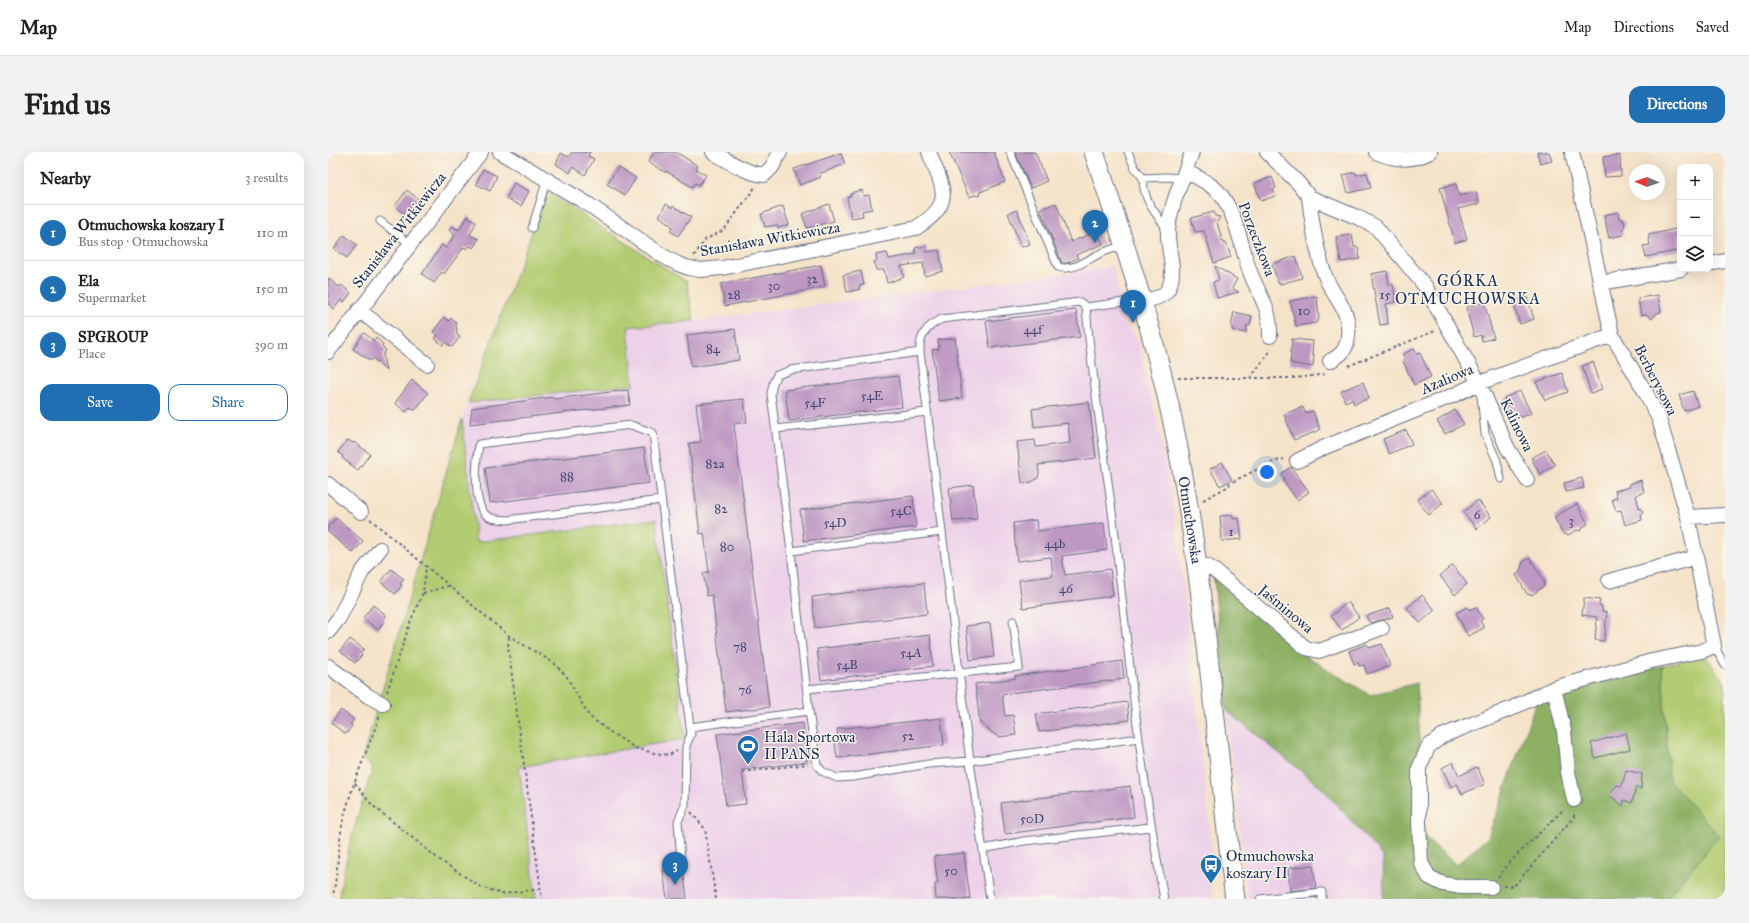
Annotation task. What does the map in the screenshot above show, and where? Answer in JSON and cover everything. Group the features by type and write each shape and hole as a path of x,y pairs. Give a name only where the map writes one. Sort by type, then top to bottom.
{"main road":[{"name":"Otmuchowska","path":"1094,152 1142,300 1171,414 1188,504 1197,566 1234,899"}],"street":[{"name":"Stanisława Witkiewicza","path":"328,352 481,152"},
{"name":"Stanisława Witkiewicza","path":"500,152 588,204 663,256 689,268 700,270 722,268 916,228 931,219 941,206 943,195 929,152"},
{"path":"713,152 744,169 756,174 764,175 772,167 780,152"},
{"path":"1142,300 1152,300 1161,295 1170,286 1171,272 1168,230 1192,152"},
{"path":"1267,152 1299,184 1309,197 1312,225 1326,279 1345,312 1349,325 1348,344 1341,355 1330,367"},
{"path":"1376,152 1396,159 1405,160 1424,156 1430,152"},
{"name":"Berberysowa","path":"1572,152 1612,335 1646,393 1659,419 1688,517 1714,646"},
{"name":"Porzeczkowa","path":"1184,175 1198,177 1221,195 1237,226 1250,271 1266,305 1270,321 1270,336"},
{"name":"Kalinowa","path":"1309,197 1376,227 1425,286 1480,386 1507,447 1527,480"},
{"path":"1713,263 1725,261"},
{"path":"1600,284 1677,270"},
{"name":"Stanisława Witkiewicza","path":"359,310 427,364"},
{"name":"Azaliowa","path":"1297,461 1325,447 1454,395 1612,335"},
{"path":"328,484 361,512"},
{"path":"1688,517 1725,515"},
{"path":"328,632 340,618 362,572 380,549"},
{"path":"1609,581 1697,557"},
{"name":"Jaśminowa","path":"1197,566 1207,566 1215,571 1306,648 1319,650 1382,628"},
{"path":"1491,887 1463,887 1443,884 1429,877 1421,863 1419,768 1428,747 1442,736 1510,709 1554,688 1652,661 1702,651 1714,646"},
{"path":"328,666 368,696 383,704"},
{"path":"1554,688 1564,731 1568,772 1574,800"}],"lane":[{"path":"1010,152 1058,267 1066,269 1125,244"},
{"path":"1128,152 1135,168 1143,178 1145,198 1152,211 1168,230"},
{"path":"1143,178 1184,175"},
{"path":"532,228 547,179"},
{"path":"380,221 410,244"},
{"path":"1086,307 1129,300 1142,300"},
{"path":"990,899 970,761 920,344 924,332 931,324 942,319 1080,302 1086,307 1139,738 1151,827 1164,899"},
{"path":"920,352 791,370 776,375 773,382 771,394 791,550 809,711 817,763 822,771 837,778 853,777 928,764 970,761 1139,738"},
{"path":"1480,386 1480,398 1485,434 1497,460 1501,479"},
{"path":"776,430 927,412"},
{"path":"661,500 508,520 493,519 484,513 479,502 475,465 479,444 631,425 653,433 691,734 686,746 685,805 678,820 681,861"},
{"path":"791,550 942,532"},
{"path":"807,689 1019,666 1013,621"},
{"path":"1714,646 1725,665"},
{"path":"690,727 809,711"},
{"path":"983,849 1024,841 1151,827"},
{"path":"1260,899 1322,892 1322,899"}],"path":[{"path":"689,268 698,248 706,239 724,230 764,175"},
{"path":"1345,367 1447,326"},
{"path":"1250,378 1269,354 1270,336"},
{"path":"1177,378 1295,378 1317,376 1330,367"},
{"path":"1188,504 1205,500 1229,486 1230,483 1272,462 1290,458 1297,461"},
{"path":"361,512 509,636 554,663 567,677 589,716 635,748 654,754 669,755 686,746"},
{"path":"332,899 336,884 340,837 344,817 411,620 423,593 426,567"},
{"path":"423,593 448,586"},
{"path":"509,636 508,646 542,899"},
{"path":"742,772 817,763"},
{"path":"356,783 372,805 441,861 481,887 502,894 541,889"},
{"path":"1491,887 1514,886 1574,817 1574,800"},
{"path":"1491,887 1510,862 1574,800"},
{"path":"685,805 706,829 716,899"}],"shaded area":[{"path":"1113,267 1128,327 1137,339 1154,408 1172,498 1188,627 1212,850 1209,868 1212,899 535,899 519,767 685,739 656,519 476,542 462,419 468,403 634,385 628,327 694,321"},
{"path":"1226,710 1322,788 1383,857 1384,899 1248,899"}],"green space":[{"path":"547,192 687,282 694,321 628,327 634,385 468,403"},
{"path":"462,419 476,542 656,519 685,739 519,767 536,899 338,899 351,839 373,767 362,759"},
{"path":"1214,579 1304,655 1370,695 1417,683 1424,836 1456,865 1488,837 1538,697 1662,666 1669,780 1719,836 1666,899 1384,899 1383,857 1322,788 1226,710"},
{"path":"1705,655 1725,683 1725,899 1666,899 1718,836 1669,780 1662,666"}],"building":[{"path":"572,152 590,152 588,156 594,159 585,175 573,167 570,173 556,164 561,153 568,157"},
{"path":"654,152 676,152 698,166 696,169 706,175 699,185 695,183 692,187 648,162"},
{"path":"949,152 994,152 1005,182 980,192 979,196 975,195 969,197"},
{"path":"1015,152 1035,152 1047,181 1031,188"},
{"path":"1537,152 1549,152 1552,161 1540,164"},
{"path":"841,153 845,164 819,174 821,177 800,185 794,169"},
{"path":"1620,155 1621,176 1605,177 1603,157"},
{"path":"618,167 636,178 625,195 607,184"},
{"path":"483,169 497,176 490,191 476,184"},
{"path":"1355,172 1356,175 1367,173 1371,188 1348,193 1343,175"},
{"path":"1272,177 1276,188 1273,189 1275,196 1261,201 1254,183"},
{"path":"514,183 529,191 521,206 506,199"},
{"path":"1456,184 1459,196 1476,192 1479,204 1458,209 1467,239 1455,243 1440,188"},
{"path":"407,190 422,202 414,212 408,208 404,213 395,206"},
{"path":"862,190 863,196 869,195 872,209 862,211 863,216 851,218 847,197 851,196 850,194 853,194 853,192"},
{"path":"1056,203 1071,242 1097,231 1103,244 1076,255 1078,258 1067,263 1062,263 1040,209"},
{"path":"666,204 672,208 673,206 691,217 678,236 670,231 673,227 659,216"},
{"path":"829,204 834,221 807,228 802,214"},
{"path":"783,206 789,225 778,228 777,225 765,227 761,214"},
{"path":"1017,210 1030,244 1021,247 1008,213"},
{"path":"1214,212 1215,216 1220,217 1217,222 1223,244 1226,242 1231,257 1214,263 1204,231 1195,232 1191,218"},
{"path":"1618,212 1619,218 1624,221 1625,225 1622,230 1623,235 1609,238 1604,215"},
{"path":"468,216 476,222 470,235 479,239 473,248 470,246 467,249 464,247 444,274 442,272 434,283 422,274 442,245 446,248 455,235 449,230 452,226 459,230"},
{"path":"1677,229 1677,251 1646,257 1643,246 1650,245 1648,235"},
{"path":"344,235 357,245 347,258 334,249"},
{"path":"1352,235 1354,247 1358,247 1360,259 1341,262 1336,237"},
{"path":"926,246 927,252 939,250 943,271 925,276 923,263 901,266 904,277 887,283 884,270 876,270 874,262 877,261 876,255 887,253 889,259 916,254 915,248"},
{"path":"1296,256 1302,278 1280,284 1280,282 1278,283 1272,264"},
{"path":"821,265 825,287 725,306 721,284"},
{"path":"1215,266 1237,279 1232,288 1239,292 1217,298 1213,282 1219,280"},
{"path":"861,271 864,285 859,286 860,289 847,292 843,275"},
{"path":"1387,271 1389,285 1393,284 1396,302 1386,304 1388,324 1380,325 1371,274"},
{"path":"328,278 339,287 341,285 351,293 344,302 341,300 334,309 328,304"},
{"path":"1658,295 1661,312 1657,313 1652,319 1646,314 1641,315 1638,298"},
{"path":"1317,296 1319,319 1316,323 1296,326 1290,301"},
{"path":"1527,297 1534,319 1520,324 1513,302"},
{"path":"1484,302 1494,338 1482,341 1481,335 1474,337 1466,307"},
{"path":"1076,310 1080,337 990,348 986,321"},
{"path":"1234,312 1252,316 1250,326 1247,325 1246,333 1232,330 1231,326"},
{"path":"444,317 449,321 451,318 456,323 457,335 460,337 452,347 445,342 443,345 435,339 438,335 433,332"},
{"path":"735,329 739,360 691,367 687,335"},
{"path":"364,333 374,341 376,338 383,344 382,346 386,350 383,355 386,371 373,358 371,361 353,349"},
{"path":"955,338 962,398 939,401 932,350 939,349 938,340"},
{"path":"1292,339 1313,341 1313,367 1290,363"},
{"path":"1414,349 1417,354 1420,353 1431,377 1414,385 1403,361 1405,359 1403,354"},
{"path":"1593,362 1602,389 1591,393 1582,366"},
{"path":"1562,373 1568,392 1545,400 1536,382"},
{"path":"898,376 902,407 789,421 785,390"},
{"path":"412,380 428,393 415,410 410,407 406,412 395,403"},
{"path":"1363,382 1369,398 1354,404 1352,399 1345,402 1341,391"},
{"path":"628,390 630,405 470,424 472,408 553,397 553,399"},
{"path":"1520,391 1531,413 1522,417 1518,416 1513,418 1510,412 1500,408 1507,405 1504,398"},
{"path":"1693,391 1698,406 1684,411 1679,395"},
{"path":"744,399 747,422 734,424 769,707 726,712 712,595 707,596 703,573 709,572 704,533 700,534 689,443 701,442 696,404"},
{"path":"1089,402 1096,458 1038,465 1038,478 1032,482 1022,483 1017,442 1035,440 1036,447 1070,443 1068,423 1034,427 1032,409"},
{"path":"1303,407 1305,413 1313,411 1320,430 1294,440 1284,414"},
{"path":"1455,410 1464,424 1445,434 1437,421"},
{"path":"1406,430 1412,444 1389,454 1383,439"},
{"path":"348,440 353,443 354,442 370,454 358,470 342,458 343,456 338,452"},
{"path":"644,448 649,483 490,503 485,468"},
{"path":"1546,450 1555,465 1540,474 1531,458"},
{"path":"1222,462 1232,480 1220,486 1210,469"},
{"path":"1291,467 1309,492 1297,500 1283,480 1285,479 1281,474"},
{"path":"1582,478 1584,488 1566,492 1564,483"},
{"path":"1641,480 1644,492 1636,495 1639,508 1643,511 1641,515 1642,520 1625,525 1621,510 1616,511 1612,499 1617,498 1615,491 1630,487 1629,484"},
{"path":"973,485 977,519 953,521 949,488"},
{"path":"1431,489 1443,503 1429,515 1417,500"},
{"path":"913,496 916,527 804,541 800,510"},
{"path":"1478,500 1491,517 1477,529 1463,512"},
{"path":"1577,504 1588,524 1584,526 1581,531 1577,530 1568,535 1563,534 1554,517"},
{"path":"1233,515 1233,519 1239,518 1242,539 1222,541 1220,516"},
{"path":"336,518 363,541 353,553 328,532 328,527"},
{"path":"1036,520 1037,531 1104,523 1107,550 1062,556 1065,575 1110,569 1113,596 1023,608 1019,580 1053,576 1051,557 1017,561 1013,523"},
{"path":"1530,558 1544,581 1544,586 1532,595 1527,594 1516,575 1519,573 1523,562"},
{"path":"1453,565 1467,584 1455,595 1440,576"},
{"path":"391,569 404,579 400,584 402,585 395,594 381,582"},
{"path":"924,583 927,614 815,628 812,597"},
{"path":"1422,595 1435,610 1420,623 1407,608"},
{"path":"1584,598 1600,600 1599,605 1602,606 1602,611 1607,612 1604,641 1595,640 1597,617 1582,615"},
{"path":"1348,602 1359,617 1342,630 1331,616"},
{"path":"373,605 386,615 378,630 363,618"},
{"path":"1467,607 1469,610 1476,607 1483,619 1480,621 1484,628 1468,636 1456,613"},
{"path":"1390,608 1393,617 1370,623 1366,616"},
{"path":"990,623 994,657 970,660 966,626"},
{"path":"930,635 933,666 821,680 817,649"},
{"path":"350,639 364,649 360,653 362,655 355,663 340,651"},
{"path":"1367,644 1369,648 1382,644 1390,666 1367,674 1364,665 1359,666 1358,663 1354,664 1349,651"},
{"path":"1122,661 1124,679 1002,694 1005,716 1013,715 1016,735 998,737 980,723 975,684 1016,678 1015,676"},
{"path":"1127,702 1129,720 1039,732 1036,714"},
{"path":"341,710 354,720 350,724 352,726 346,734 331,723"},
{"path":"941,718 944,745 837,758 835,742 839,742 837,729"},
{"name":"Hala Sportowa II PANS","path":"803,723 807,762 742,770 746,804 726,806 717,734"},
{"path":"1626,733 1630,749 1595,758 1591,743"},
{"path":"1453,762 1459,776 1477,767 1485,784 1462,794 1457,784 1451,787 1442,768"},
{"path":"1626,770 1642,774 1641,789 1636,787 1632,803 1624,800 1623,806 1609,795 1617,785 1622,786"},
{"path":"1130,786 1134,817 1005,834 1001,803"},
{"path":"964,853 970,899 936,899 935,884 938,884 934,856"},
{"path":"1313,865 1316,888 1290,891 1288,868"},
{"path":"683,868 687,899 667,899 663,870"}],"place":[{"name":"Ela","path":"1095,243"},
{"name":"Otmuchowska koszary I","path":"1133,323"},
{"name":"Hala Sportowa II PANS","path":"748,766"},
{"name":"Otmuchowska koszary II","path":"1211,884"},
{"name":"SPGROUP","path":"675,885"}],"district":[{"name":"GÓRKA OTMUCHOWSKA","path":"1468,289"}]}
